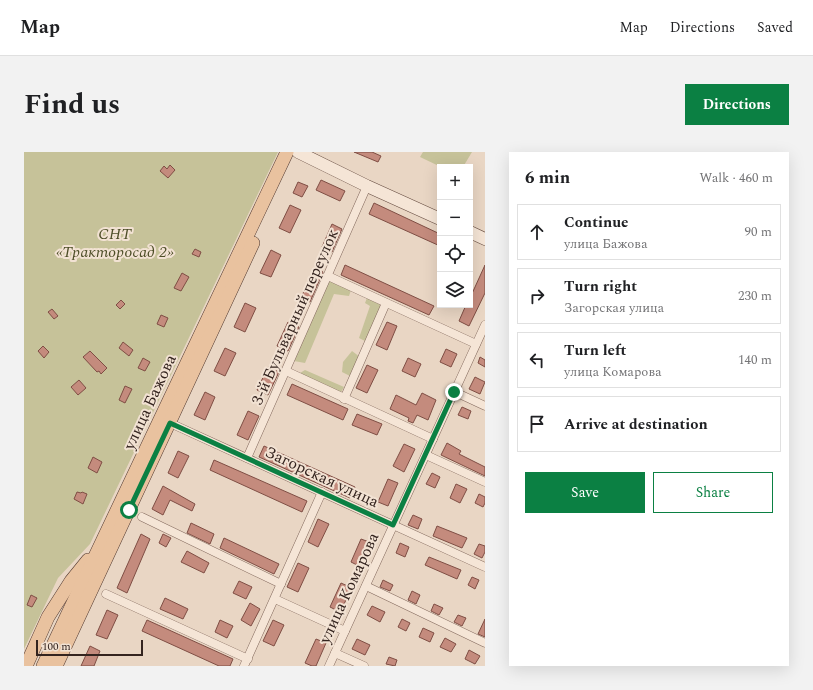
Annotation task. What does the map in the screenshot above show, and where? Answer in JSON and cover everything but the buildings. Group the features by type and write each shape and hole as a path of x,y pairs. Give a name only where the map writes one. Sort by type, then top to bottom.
{"main road":[{"name":"улица Бажова","path":"43,666 287,152"},
{"name":"улица Бажова","path":"56,666 297,152"},
{"path":"297,152 437,218"},
{"path":"473,233 485,239"},
{"path":"26,666 48,618 106,534"}],"street":[{"name":"3-й Бульварный переулок","path":"247,458 367,186"},
{"path":"328,276 476,344"},
{"path":"344,399 386,303"},
{"name":"улица Комарова","path":"329,666 485,327"},
{"path":"286,371 433,439"},
{"path":"454,392 485,406"},
{"name":"Загорская улица","path":"170,423 485,567"},
{"path":"426,455 485,482"},
{"path":"106,594 246,662 322,492"},
{"path":"142,517 281,584"},
{"path":"366,586 485,643"},
{"path":"275,599 345,631"},
{"path":"335,653 364,666"}],"green space":[{"name":"СНТ «Тракторосад 2»","path":"24,152 278,152 90,544 58,578 24,649"},
{"path":"423,152 472,152 465,164 437,165 420,157"},
{"path":"329,281 351,290 349,296 334,294 305,363 294,361"},
{"path":"367,298 383,305 367,342 359,338 370,306 365,303"},
{"path":"352,351 360,357 350,376 342,372 343,362"},
{"path":"305,370 344,387 340,394 302,377 300,373"}],"route":[{"path":"129,510 170,423 393,525 454,392"}]}
